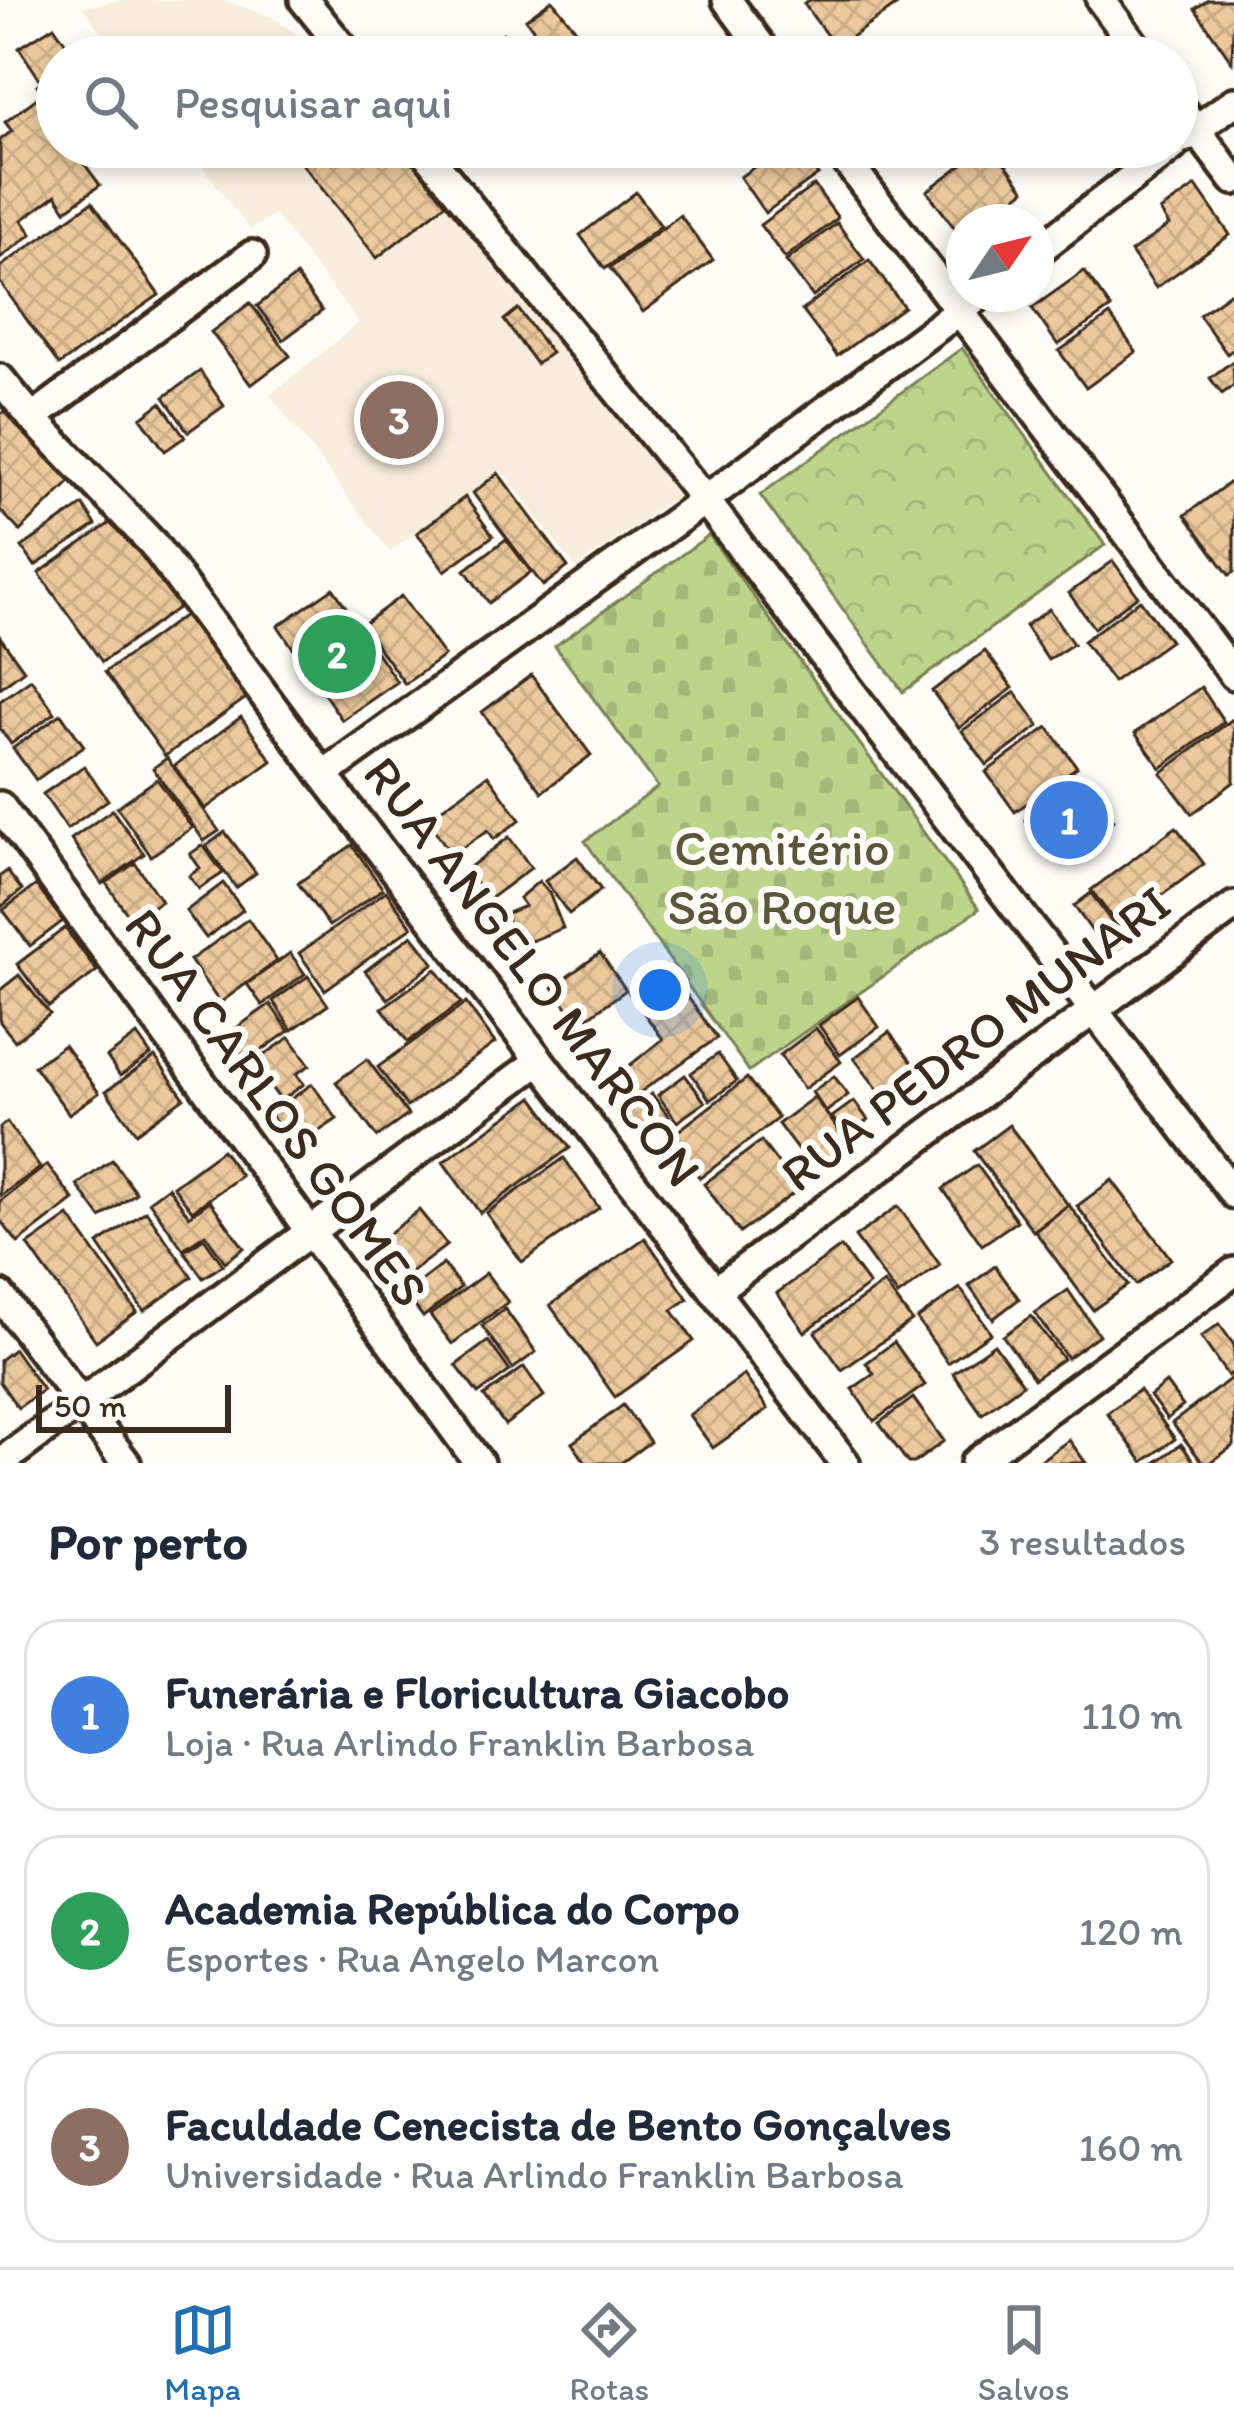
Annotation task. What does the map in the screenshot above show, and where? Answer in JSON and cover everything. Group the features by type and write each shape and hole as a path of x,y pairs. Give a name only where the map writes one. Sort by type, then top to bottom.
{"street":[{"path":"304,0 333,36"},
{"path":"727,0 754,36"},
{"path":"1101,0 1128,36"},
{"path":"1198,128 1234,102"},
{"path":"1198,153 1234,180"},
{"path":"439,168 705,500 1234,1193"},
{"path":"852,168 946,296"},
{"path":"1054,238 1145,168"},
{"path":"32,418 252,254"},
{"path":"323,775 958,312 1234,675"},
{"name":"RUA ANGELO MARCON","path":"0,379 153,544 844,1463"},
{"name":"RUA CARLOS GOMES","path":"0,806 479,1463"},
{"name":"RUA PEDRO MUNARI","path":"716,1290 1234,906"},
{"path":"1,1463 539,1061"},
{"path":"975,1463 1234,1272"},
{"path":"0,1295 126,1463"}],"shaded area":[{"path":"124,0 223,0 274,18 298,36 104,36 82,7"},
{"path":"204,168 423,168 679,494 576,568 501,470 390,552 270,395 359,323 274,214 250,230"}],"green space":[{"path":"962,348 1105,545 903,692 760,495"},
{"name":"Cemitério São Roque","path":"709,535 979,909 749,1071 585,841 658,787 555,646"}],"building":[{"path":"552,0 581,36 538,36 526,19"},
{"path":"810,0 894,0 897,5 853,36 827,36 804,4"},
{"path":"1208,0 1234,0 1232,62 1195,9"},
{"path":"54,26 61,36 38,36"},
{"path":"36,37 36,74 19,48"},
{"path":"36,99 36,168 87,168 100,185 66,210 56,195 22,220 32,234 0,258 0,140 12,131 5,122"},
{"path":"306,168 421,168 448,202 377,258"},
{"path":"753,168 813,168 818,175 765,213 740,177"},
{"path":"957,168 1009,168 1025,190 1007,204 946,204 946,217 927,191"},
{"path":"814,185 838,218 785,258 760,225"},
{"path":"1196,186 1230,235 1156,288 1131,252 1169,225 1160,211"},
{"path":"636,192 661,226 605,269 580,235"},
{"path":"92,202 159,295 59,365 0,282 0,267"},
{"path":"680,215 713,260 643,312 610,268"},
{"path":"837,223 864,259 813,297 786,261"},
{"path":"869,260 904,307 837,356 802,310"},
{"path":"1084,271 1111,308 1058,345 1035,312 1054,312 1054,292"},
{"path":"296,276 322,311 283,340 257,306"},
{"path":"1234,290 1234,349 1227,354 1199,315"},
{"path":"250,303 290,356 251,385 211,332"},
{"path":"518,309 551,353 536,364 504,320"},
{"path":"1110,315 1136,352 1086,388 1059,351"},
{"path":"1233,361 1234,385 1222,394 1210,378"},
{"path":"200,371 224,406 188,432 164,397"},
{"path":"161,403 185,437 165,451 141,418"},
{"path":"5,410 72,480 20,531 0,510 0,415"},
{"path":"498,473 568,567 543,586 473,493"},
{"path":"1234,479 1234,572 1229,575 1185,515"},
{"path":"465,497 493,536 445,571 417,533"},
{"path":"83,505 96,525 35,566 22,547"},
{"path":"120,516 182,605 102,662 39,573"},
{"path":"506,539 531,572 489,603 465,570"},
{"path":"1113,561 1138,596 1094,628 1069,593"},
{"path":"333,588 397,682 342,720 278,626"},
{"path":"401,596 444,656 405,684 362,625"},
{"path":"1140,600 1170,641 1113,682 1083,641"},
{"path":"1049,609 1073,644 1048,660 1025,626"},
{"path":"189,612 249,696 165,756 105,672"},
{"path":"0,637 24,670 0,688"},
{"path":"985,651 1013,688 959,728 932,691"},
{"path":"531,675 591,755 542,792 482,712"},
{"path":"31,679 55,713 11,744 0,729 0,701"},
{"path":"1201,687 1224,722 1161,768 1135,733"},
{"path":"1015,692 1039,726 987,765 962,731"},
{"path":"61,714 84,746 36,780 13,748"},
{"path":"241,717 272,761 205,809 174,766"},
{"path":"1234,718 1234,782 1192,814 1161,773"},
{"path":"1048,727 1077,767 1015,812 986,772"},
{"path":"167,758 219,831 204,841 153,768"},
{"path":"84,766 108,800 67,829 43,794"},
{"path":"488,775 520,820 494,839 488,830 452,855 427,819"},
{"path":"1083,777 1114,820 1056,862 1025,820"},
{"path":"157,779 192,828 151,856 117,807"},
{"path":"112,810 144,854 102,884 71,839"},
{"path":"1176,827 1204,864 1119,927 1091,890"},
{"path":"225,832 256,873 236,888 206,846"},
{"path":"509,837 531,868 488,900 466,870"},
{"path":"203,845 223,873 199,889 189,876 200,868 190,854"},
{"path":"352,845 383,889 329,926 298,883"},
{"path":"577,857 601,890 569,914 545,881"},
{"path":"135,863 161,901 132,921 106,883"},
{"path":"7,871 22,890 0,908 0,876"},
{"path":"539,881 563,928 519,946 505,914 525,906 519,898"},
{"path":"223,883 243,910 206,938 186,911"},
{"path":"36,885 63,921 30,946 3,910"},
{"path":"386,891 412,927 325,990 299,953"},
{"path":"1091,893 1126,943 1109,955 1074,906"},
{"path":"248,919 277,961 220,1003 190,960"},
{"path":"65,928 97,971 49,1007 17,964"},
{"path":"412,935 434,963 388,999 365,971"},
{"path":"290,953 305,974 262,1005 247,984"},
{"path":"600,953 626,990 579,1024 553,987"},
{"path":"666,966 717,1038 625,1103 610,1081 663,1039 629,993"},
{"path":"436,969 461,1003 408,1042 382,1008"},
{"path":"19,975 50,1014 15,1041 0,1022 0,990"},
{"path":"308,976 328,1005 292,1030 273,1001"},
{"path":"858,997 879,1027 840,1055 819,1025"},
{"path":"466,1003 495,1043 407,1107 378,1067"},
{"path":"270,1004 289,1031 247,1061 228,1034"},
{"path":"816,1028 841,1062 804,1089 780,1055"},
{"path":"889,1032 926,1081 891,1107 854,1058"},
{"path":"137,1035 151,1055 120,1076 107,1057"},
{"path":"290,1037 310,1065 296,1074 304,1084 281,1101 253,1063"},
{"path":"64,1045 99,1093 69,1114 34,1066"},
{"path":"718,1054 737,1081 710,1100 691,1073"},
{"path":"155,1057 184,1098 136,1133 106,1091"},
{"path":"367,1059 408,1115 377,1137 336,1082"},
{"path":"685,1075 705,1102 677,1122 658,1095"},
{"path":"834,1076 848,1095 826,1112 812,1092"},
{"path":"747,1078 778,1118 700,1178 669,1138"},
{"path":"312,1084 337,1119 294,1148 270,1114"},
{"path":"652,1094 669,1117 644,1136 627,1114"},
{"path":"533,1097 570,1148 480,1213 443,1162"},
{"path":"814,1097 852,1148 816,1175 778,1124"},
{"path":"854,1101 868,1120 846,1137 832,1117"},
{"path":"7,1122 40,1168 0,1196 0,1127"},
{"path":"1009,1125 1068,1205 1033,1231 974,1151"},
{"path":"761,1141 798,1190 740,1233 704,1184"},
{"path":"222,1150 241,1176 192,1211 173,1186"},
{"path":"564,1158 599,1208 522,1262 486,1213"},
{"path":"112,1160 136,1193 101,1218 77,1185"},
{"path":"47,1165 74,1200 18,1243 0,1220 0,1201"},
{"path":"977,1165 1017,1221 982,1245 943,1189"},
{"path":"1112,1180 1171,1259 1136,1285 1077,1206"},
{"path":"168,1187 189,1216 210,1201 244,1248 225,1262 205,1234 183,1249 149,1201"},
{"path":"1069,1205 1128,1285 1093,1310 1035,1231"},
{"path":"898,1206 940,1265 898,1296 855,1237"},
{"path":"419,1210 447,1245 409,1274 382,1239"},
{"path":"146,1211 192,1277 144,1311 98,1244"},
{"path":"69,1216 137,1312 96,1341 28,1245"},
{"path":"204,1238 223,1265 203,1278 184,1251"},
{"path":"645,1238 688,1299 672,1310 694,1341 615,1397 550,1305"},
{"path":"841,1247 869,1285 805,1332 777,1293"},
{"path":"443,1264 461,1287 423,1317 405,1293"},
{"path":"995,1266 1019,1299 993,1319 969,1286"},
{"path":"486,1273 508,1302 452,1344 430,1315"},
{"path":"884,1283 912,1321 842,1370 815,1332"},
{"path":"960,1288 991,1333 948,1363 917,1319"},
{"path":"1068,1290 1099,1335 1067,1358 1035,1313"},
{"path":"505,1309 536,1352 513,1369 482,1326"},
{"path":"1031,1316 1063,1359 1034,1379 1003,1336"},
{"path":"1219,1324 1234,1345 1234,1372 1228,1376 1201,1337"},
{"path":"488,1341 510,1371 478,1394 456,1365"},
{"path":"894,1342 925,1385 874,1421 852,1389 874,1374 866,1363"},
{"path":"994,1344 1023,1384 982,1414 953,1373"},
{"path":"14,1349 43,1390 18,1408 0,1382 0,1360"},
{"path":"524,1367 544,1396 505,1425 484,1396"},
{"path":"744,1375 768,1409 713,1448 689,1415"},
{"path":"1234,1376 1234,1445 1203,1463 1172,1423"},
{"path":"1166,1383 1183,1406 1167,1419 1150,1396"},
{"path":"1139,1390 1175,1439 1143,1462 1107,1413"},
{"path":"913,1398 944,1441 908,1463 879,1423"},
{"path":"623,1405 650,1442 621,1463 586,1463 572,1443"},
{"path":"1069,1440 1086,1463 1037,1463"},
{"path":"1181,1444 1195,1463 1155,1463"}],"place":[{"name":"Faculdade Cenecista de Bento Gonçalves","path":"399,420"},
{"name":"Academia República do Corpo","path":"337,654"},
{"name":"Funerária e Floricultura Giacobo","path":"1069,820"}]}
